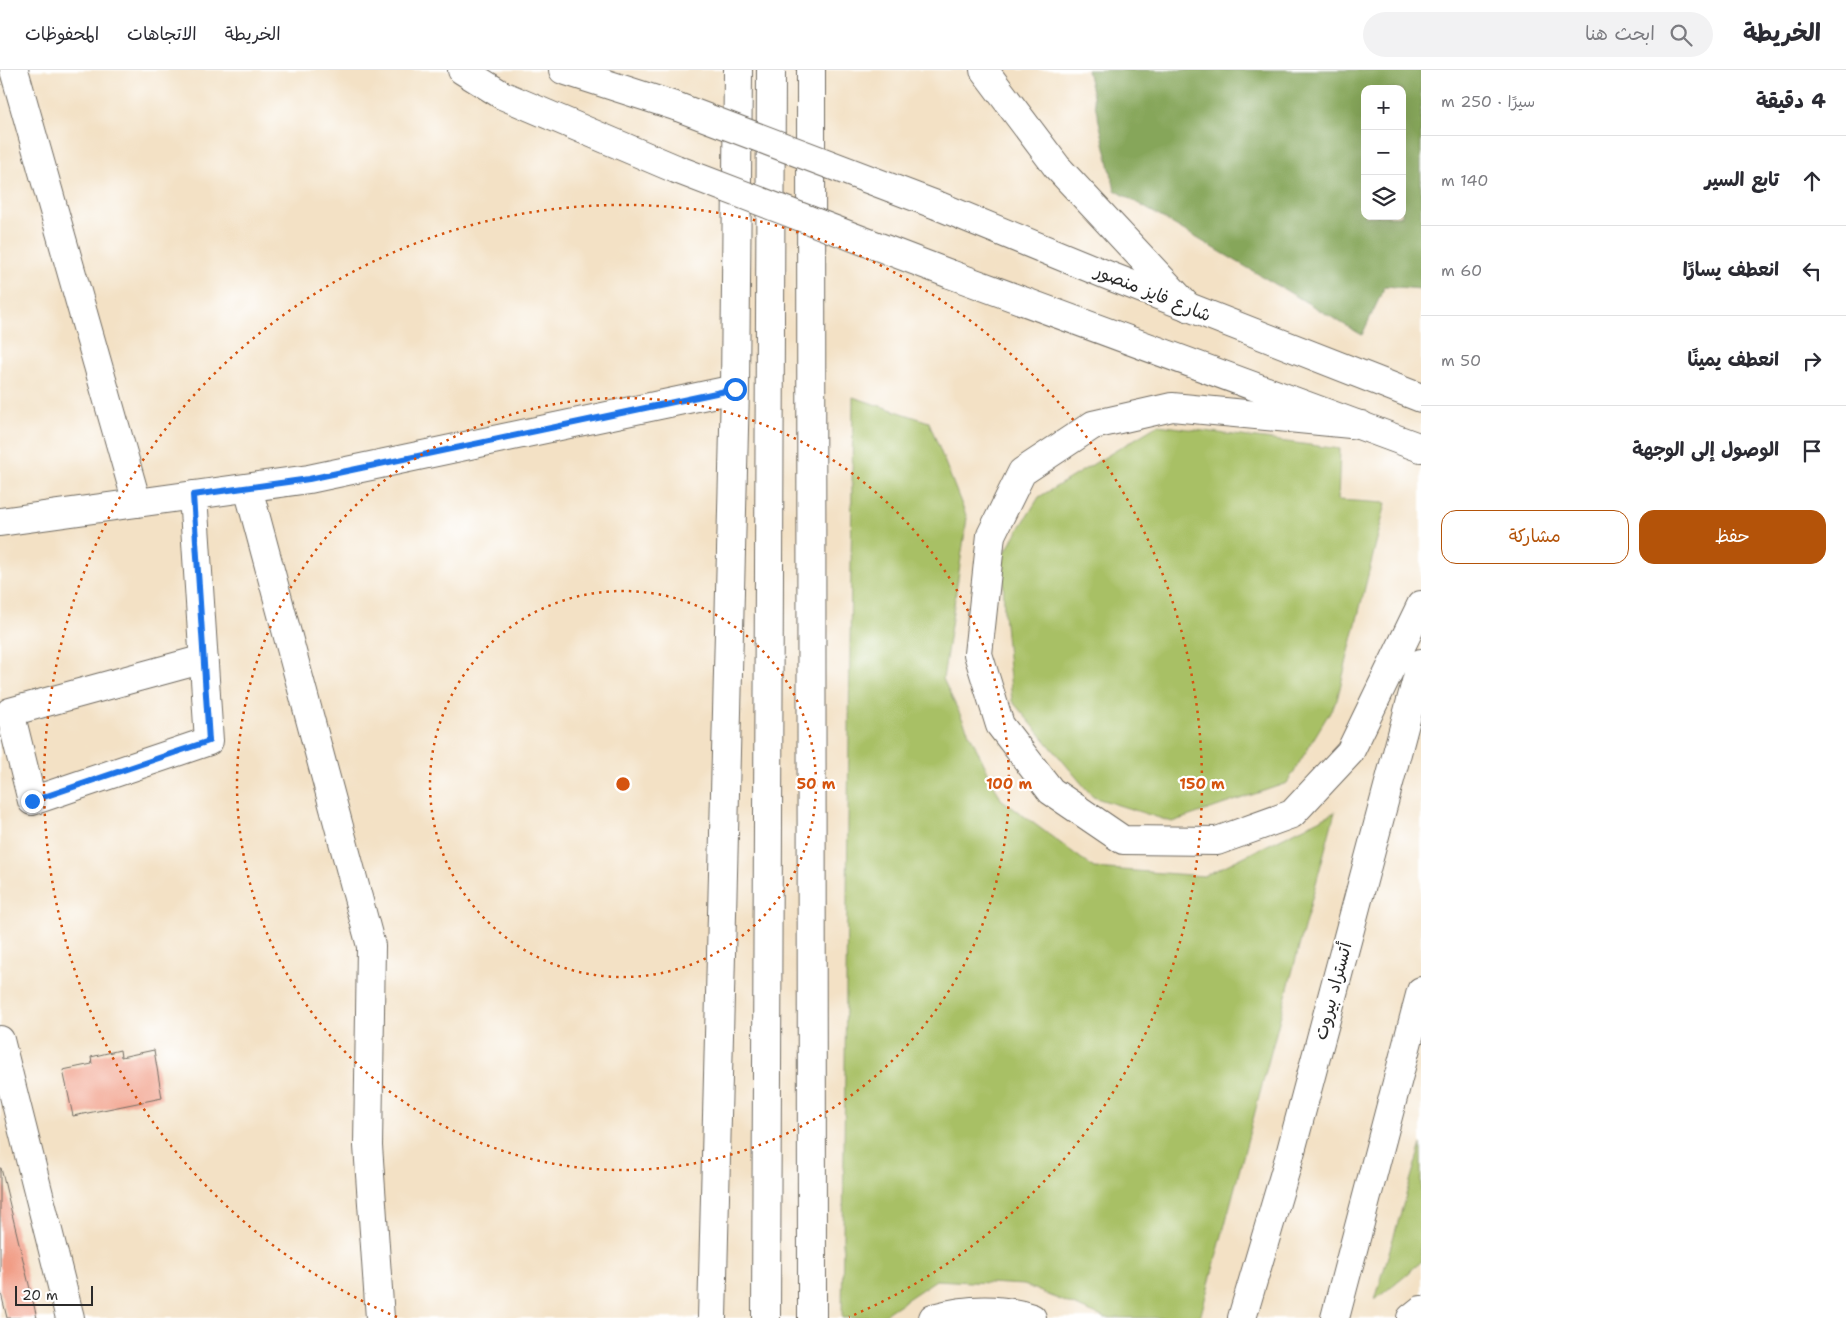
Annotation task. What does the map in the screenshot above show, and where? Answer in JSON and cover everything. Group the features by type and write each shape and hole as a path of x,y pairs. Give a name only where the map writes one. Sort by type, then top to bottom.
{"main road":[{"path":"14,70 137,503"},
{"path":"462,70 502,95 676,169 950,274 1421,448"},
{"name":"شارع فايز منصور","path":"563,70 678,108 938,206 1188,307 1421,398"},
{"path":"712,1318 735,389 738,70"},
{"path":"766,1318 771,70"},
{"path":"811,70 812,1318"},
{"path":"984,70 1057,167 1188,307"},
{"path":"0,522 309,479 735,389"},
{"path":"1361,425 1172,407 1093,425 1022,472 991,535 978,654 1000,724 1051,791 1123,840 1217,841 1292,814 1350,752 1421,605"},
{"path":"248,488 371,946 368,1146 380,1318"},
{"path":"193,495 204,659 209,741 32,801 10,712 204,659"},
{"name":"أتستراد بيروت","path":"1242,1318 1288,1162 1421,663"},
{"path":"1335,1318 1421,991"},
{"path":"0,1040 70,1318"},
{"path":"933,1318 953,1312 986,1310 1020,1314 1032,1318"},
{"path":"1411,1318 1421,1310"}],"green space":[{"path":"1087,70 1421,70 1421,289 1385,286 1362,335 1115,190"},
{"path":"853,397 929,422 967,518 943,679 1001,799 1094,868 1204,876 1335,812 1200,1318 1105,1318 1024,1285 936,1280 879,1318 842,1318"},
{"path":"1158,425 1340,449 1338,500 1386,503 1337,700 1287,783 1172,822 1093,797 1012,701 1004,613 1003,555 1039,497"},
{"path":"1421,1144 1421,1262 1375,1300"}],"building":[{"path":"120,1050 121,1057 154,1050 162,1098 73,1116 63,1070 92,1064 91,1057"},
{"path":"0,1168 37,1318 7,1318 0,1289"}],"route":[{"path":"32,801 209,741 193,495 309,479 735,389"}]}
